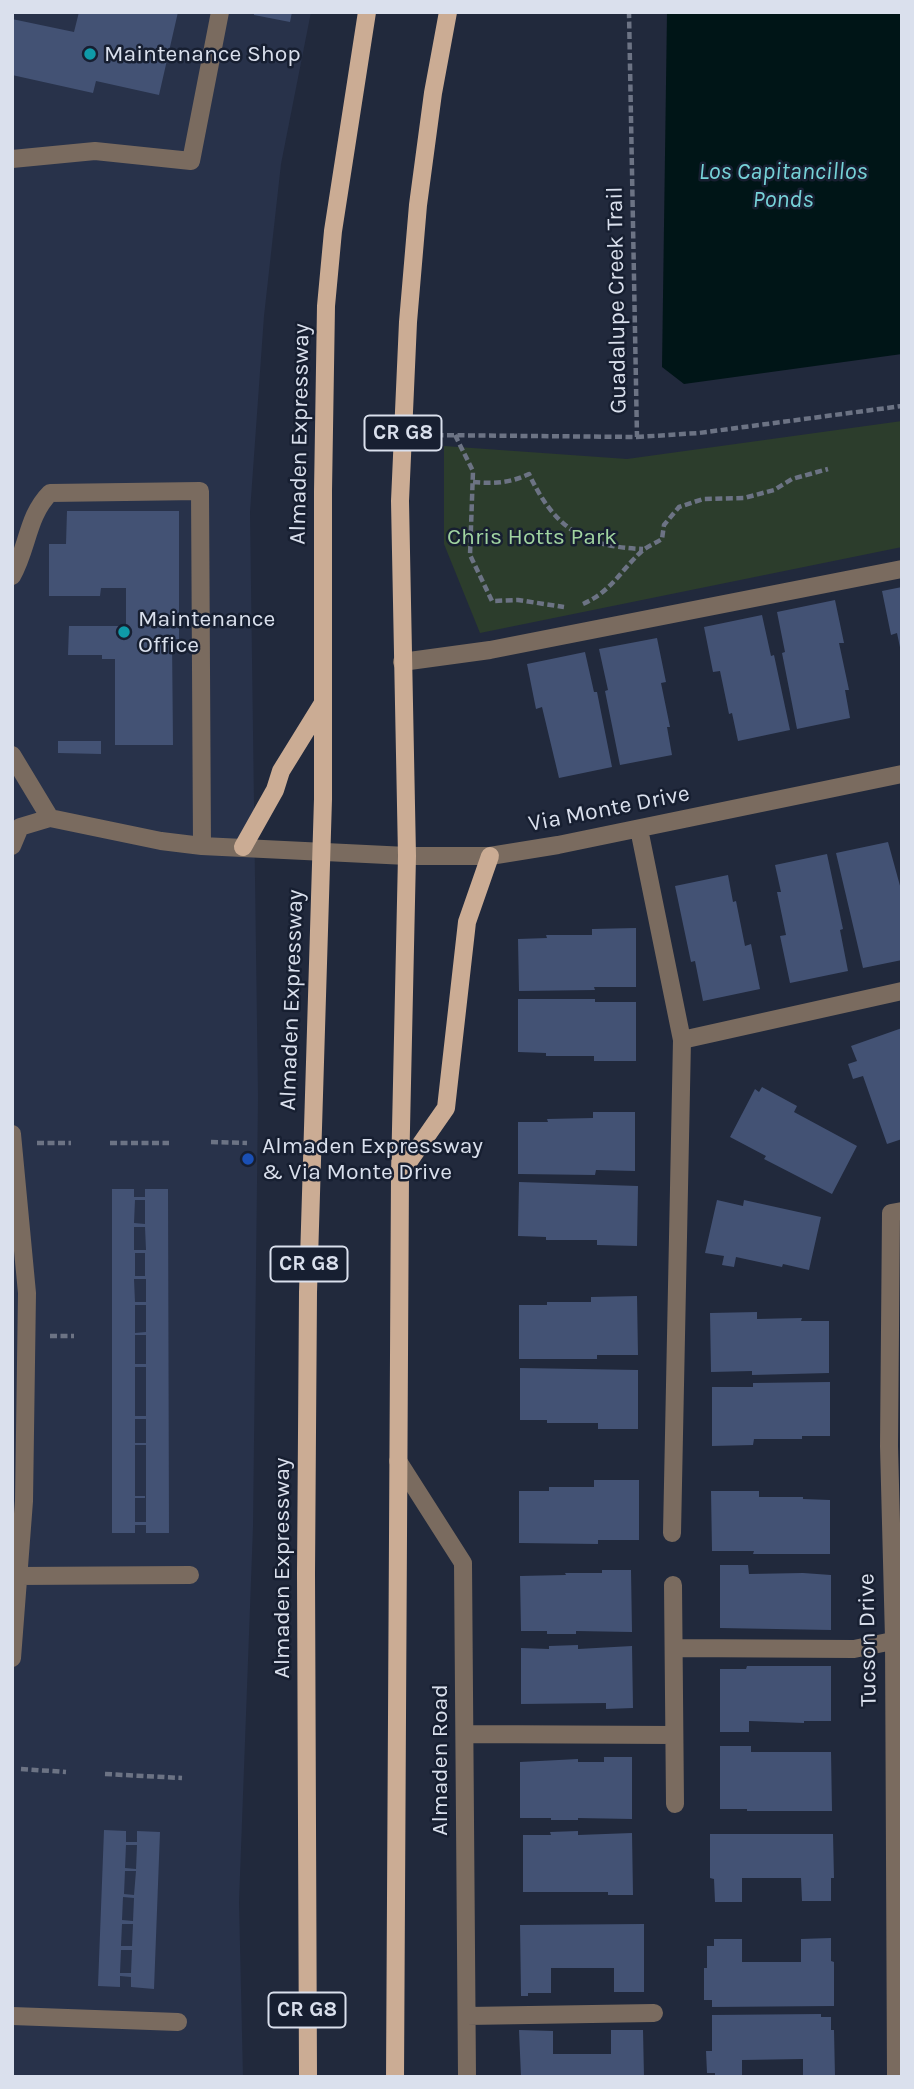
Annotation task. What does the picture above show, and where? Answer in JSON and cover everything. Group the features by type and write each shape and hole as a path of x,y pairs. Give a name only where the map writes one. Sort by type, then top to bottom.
{"main road":[{"name":"Almaden Expressway","path":"307,2077 308,1319 321,852 326,306 333,231 367,12"},
{"name":"CR G8","path":"395,2077 400,1174 407,856 400,501 408,322 418,205 433,93 448,12"},
{"path":"243,847 275,790 281,771 323,703"},
{"path":"400,1174 446,1108 467,922 490,856"}],"street":[{"path":"12,159 95,151 191,161 220,12"},
{"path":"12,576 19,565 27,530 40,503 50,493 200,491 202,846"},
{"path":"402,662 490,650 902,569"},
{"path":"12,755 50,818 20,827 12,846"},
{"name":"Via Monte Drive","path":"50,818 161,841 202,846 407,856 490,856 639,829 902,774"},
{"path":"639,829 682,1040 672,1533"},
{"path":"682,1040 902,990"},
{"path":"12,1134 27,1293 24,1501 12,1658"},
{"name":"Tucson Drive","path":"896,2077 898,1639 891,1213 902,1211"},
{"name":"Almaden Road","path":"398,1461 463,1563 467,2077"},
{"path":"18,1576 190,1575"},
{"path":"673,1585 675,1804"},
{"path":"674,1648 853,1649 898,1639"},
{"path":"465,1734 674,1735"},
{"path":"467,2016 654,2013"},
{"path":"12,2016 178,2022"}],"path":[{"name":"Guadalupe Creek Trail","path":"403,435 638,437 629,12"},
{"path":"638,437 699,433 902,406"},
{"path":"455,435 473,471 470,555 492,601 518,600 557,608 568,607"},
{"path":"580,606 612,586 643,549 662,539 664,525 679,507 703,499 744,498 774,490 792,479 828,469"},
{"path":"473,482 493,484 515,481 529,474 548,509 564,526 593,541 620,548 643,549"},
{"path":"211,1142 247,1143"},
{"path":"34,1143 71,1143"},
{"path":"110,1143 169,1143"},
{"path":"42,1336 74,1336"},
{"path":"21,1769 66,1772"},
{"path":"105,1774 182,1778"}],"shaded area":[{"path":"12,12 311,12 281,164 264,316 250,512 258,1097 253,1527 239,1902 243,2077 12,2077"}],"green space":[{"name":"Chris Hotts Park","path":"902,421 902,547 480,633 444,544 444,446 627,459"}],"water":[{"name":"Los Capitancillos Ponds","path":"667,12 902,12 902,354 684,384 662,367"}],"building":[{"name":"Maintenance Shop","path":"79,12 178,12 159,95 96,81 93,93 12,75 12,19 74,32"},
{"path":"254,12 292,12 290,22 254,15"},
{"name":"Maintenance Office","path":"67,511 179,511 179,639 172,639 173,745 115,745 115,659 102,659 102,655 68,655 69,626 126,626 126,588 101,588 100,596 49,596 49,544 66,544"},
{"path":"902,587 901,652 897,633 891,635 882,591"},
{"path":"835,600 844,643 839,643 849,690 845,690 850,718 797,729 777,612"},
{"path":"762,615 771,656 774,655 790,730 738,741 720,671 713,672 704,627"},
{"path":"657,638 666,682 661,683 670,727 667,727 672,755 620,765 599,649"},
{"path":"585,652 594,692 597,692 612,767 559,778 542,707 536,709 527,664"},
{"path":"58,741 101,741 101,754 58,753"},
{"path":"888,842 902,893 902,960 863,968 836,853"},
{"path":"827,854 843,929 840,930 848,971 790,983 780,936 786,935 777,892 781,892 775,865"},
{"path":"728,875 745,946 751,944 760,989 703,1001 695,961 691,962 675,886"},
{"path":"636,928 636,987 519,991 518,939 547,938 546,935 592,935 592,929"},
{"path":"518,999 636,1002 636,1061 594,1061 594,1056 546,1056 546,1053 518,1052"},
{"path":"902,1028 902,1139 887,1144 863,1076 853,1079 848,1064 857,1061 851,1046"},
{"path":"762,1087 797,1106 794,1112 857,1146 832,1194 764,1159 766,1156 730,1137 755,1089 759,1092"},
{"path":"593,1112 635,1112 635,1171 596,1170 595,1175 518,1174 518,1122 593,1118"},
{"path":"519,1182 638,1186 637,1246 597,1245 597,1240 546,1240 546,1237 518,1236"},
{"path":"112,1189 134,1189 134,1197 145,1197 145,1189 168,1189 169,1533 146,1533 146,1525 135,1525 135,1533 112,1533","holes":["135,1200 145,1200 145,1224 134,1223","134,1227 145,1227 146,1250 134,1250","135,1253 145,1253 145,1276 135,1276","134,1279 146,1279 146,1302 135,1302","135,1305 146,1305 146,1332 135,1333","135,1335 146,1335 146,1364 135,1364","135,1367 146,1367 146,1416 135,1416","135,1419 146,1419 146,1443 135,1443","135,1445 146,1445 146,1522 135,1522 135,1498 145,1498 135,1496"]},
{"path":"717,1200 743,1206 744,1200 821,1217 809,1270 736,1257 734,1267 722,1265 724,1256 705,1253"},
{"path":"637,1296 638,1355 597,1355 597,1359 519,1359 519,1305 591,1302 591,1297"},
{"path":"757,1312 757,1319 802,1318 801,1321 829,1321 829,1373 752,1375 752,1371 711,1372 710,1313"},
{"path":"520,1368 638,1370 638,1429 598,1429 598,1423 520,1420"},
{"path":"830,1382 830,1436 754,1439 753,1445 712,1446 712,1387 753,1387 753,1383"},
{"path":"594,1480 639,1480 639,1540 598,1540 598,1544 519,1543 519,1491 549,1491 549,1487 594,1487"},
{"path":"711,1491 759,1491 759,1497 830,1500 830,1554 712,1551"},
{"path":"720,1565 748,1565 749,1574 831,1575 831,1630 720,1628"},
{"path":"602,1570 631,1570 632,1632 576,1631 576,1634 547,1634 547,1631 521,1631 520,1576 602,1573"},
{"path":"578,1645 578,1649 632,1646 633,1708 606,1709 606,1703 521,1704 521,1648 549,1649 549,1646"},
{"path":"747,1666 831,1666 831,1721 749,1721 749,1732 720,1732 720,1669 746,1669"},
{"path":"720,1746 751,1746 751,1752 831,1752 832,1811 720,1809"},
{"path":"604,1757 632,1757 632,1819 520,1818 520,1762 578,1759 578,1762 604,1762"},
{"path":"104,1830 126,1831 126,1842 137,1842 137,1831 160,1832 154,1989 131,1987 131,1977 120,1976 120,1987 98,1986","holes":["126,1845 137,1845 136,1869 125,1868","125,1871 136,1871 134,1895 124,1894","123,1897 134,1898 133,1921 122,1920","122,1924 133,1924 132,1946 121,1946","121,1950 132,1950 131,1973 120,1973"]},
{"path":"578,1831 578,1835 632,1833 633,1895 608,1895 608,1892 523,1892 523,1835"},
{"path":"710,1834 833,1834 834,1878 831,1878 831,1901 802,1901 801,1878 742,1878 742,1902 715,1902 714,1879 710,1878"},
{"path":"644,1924 644,1992 614,1992 614,1968 551,1968 551,1993 528,1993 528,1996 521,1996 520,1925"},
{"path":"831,1938 834,2006 712,2007 712,2000 704,2000 707,1946 714,1946 714,1939 742,1939 742,1962 801,1962 801,1939"},
{"path":"821,2014 821,2017 831,2017 831,2030 834,2030 835,2077 803,2077 803,2059 742,2060 742,2077 715,2077 715,2073 707,2073 706,2051 712,2051 712,2015"},
{"path":"519,2030 553,2031 553,2054 611,2054 611,2030 643,2030 644,2077 521,2077"}],"place":[{"name":"Maintenance Shop","path":"90,54"},
{"name":"Maintenance Office","path":"124,632"},
{"name":"Almaden Expressway & Via Monte Drive","path":"248,1159"}]}
